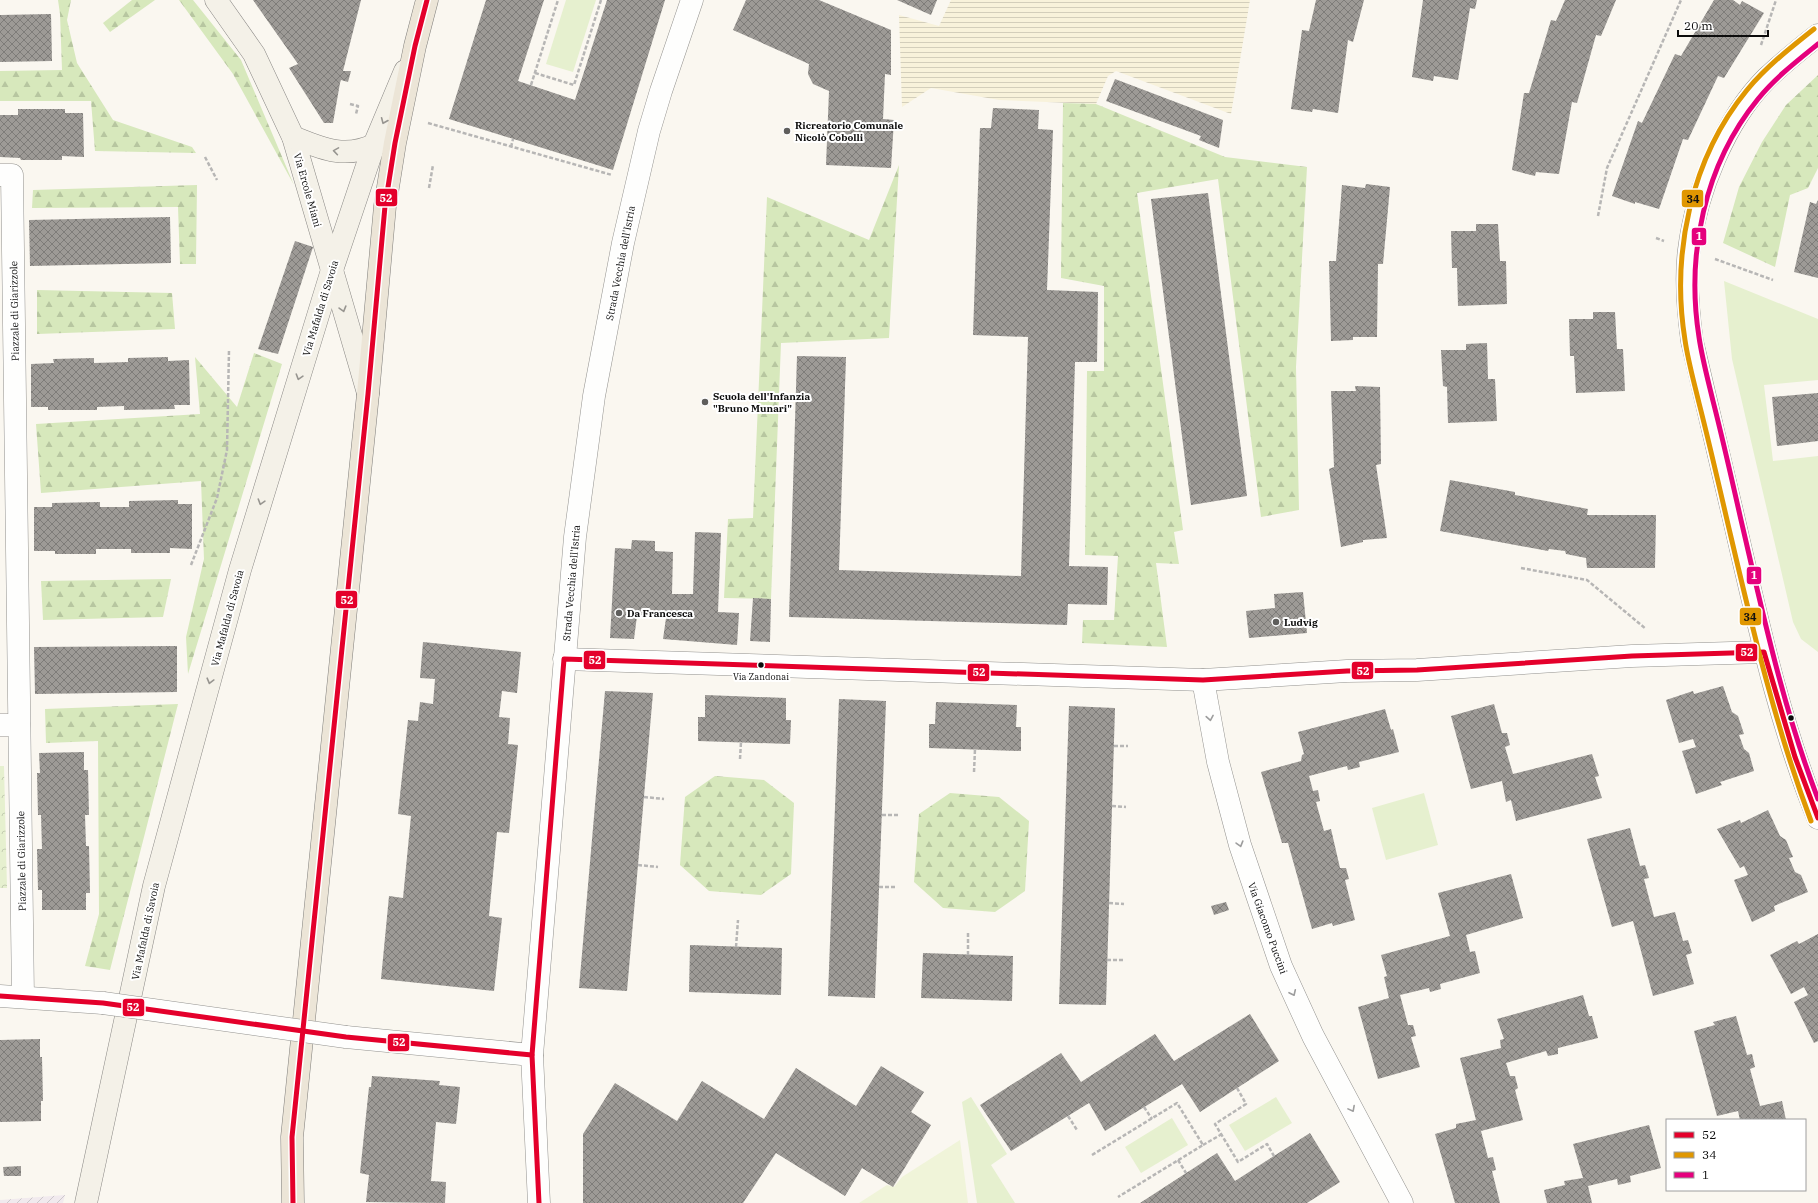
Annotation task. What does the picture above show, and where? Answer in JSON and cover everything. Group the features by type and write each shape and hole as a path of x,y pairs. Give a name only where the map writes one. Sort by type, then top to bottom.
{"main road":[{"path":"293,1203 292,1137 368,394 385,206 395,144 415,46 427,0"}],"street":[{"name":"Via Ercole Miani","path":"216,0 254,54 293,137 368,394"},
{"name":"Strada Vecchia dell'Istria","path":"539,1203 532,1055 575,537 594,396 623,243 651,124 692,0"},
{"path":"1818,35 1792,55 1766,79 1745,105 1726,136 1711,168 1698,206 1688,250 1687,298 1692,341 1764,652 1790,740 1818,818"},
{"name":"Via Mafalda di Savoia","path":"86,1203 154,886 240,570 332,270 374,145 415,46"},
{"path":"293,137 341,152 354,152 374,145"},
{"name":"Piazzale di Giarizzole","path":"0,175 12,175 8,458 10,725 23,997"},
{"path":"564,659 1203,680 1347,671 1417,670 1648,656 1764,652"},
{"name":"Via Giacomo Puccini","path":"1203,680 1218,762 1240,845 1281,966 1313,1036 1398,1202"},
{"path":"0,996 103,1003 346,1037 532,1055"}],"path":[{"path":"531,85 558,0"},
{"path":"535,73 574,85 601,0"},
{"path":"1598,216 1607,168 1681,0"},
{"path":"1760,48 1776,0"},
{"path":"350,104 358,106"},
{"path":"428,123 619,177"},
{"path":"511,146 513,139"},
{"path":"205,157 217,180"},
{"path":"429,188 433,165"},
{"path":"1710,257 1772,280"},
{"path":"191,565 217,498 227,450 229,350"},
{"path":"1521,568 1587,580 1648,631"},
{"path":"740,759 741,742"},
{"path":"1114,746 1128,746"},
{"path":"974,772 975,750"},
{"path":"644,797 664,799"},
{"path":"1112,806 1126,807"},
{"path":"882,815 898,815"},
{"path":"638,865 658,867"},
{"path":"879,887 895,887"},
{"path":"1109,903 1124,904"},
{"path":"736,946 738,920"},
{"path":"968,933 968,955"},
{"path":"1108,960 1123,960"},
{"path":"1237,1088 1246,1104 1215,1124 1238,1162 1267,1144 1274,1156"},
{"path":"1092,1155 1177,1103 1203,1145"},
{"path":"1144,1107 1152,1119"},
{"path":"1068,1116 1077,1130"},
{"path":"1118,1197 1222,1134"},
{"path":"1178,1160 1186,1173"}],"shaded area":[{"path":"951,0 1250,0 1231,114 1116,71 1108,76 1096,104 999,100 931,88 902,107 899,15 939,26"},
{"path":"65,1195 63,1203 0,1203 0,1200"}],"green space":[{"path":"58,0 71,0 67,20 77,63 113,120 192,147 196,153 95,151 91,101 0,101 0,71 62,70"},
{"path":"132,0 155,0 110,32 103,23"},
{"path":"179,0 193,0 241,60 294,185 233,74"},
{"path":"566,0 596,0 573,72 546,64"},
{"path":"1818,75 1818,168 1808,188 1790,195 1775,267 1723,243 1739,187 1762,142 1786,105"},
{"path":"1063,103 1096,104 1225,157 1307,167 1296,367 1299,510 1261,517 1218,179 1137,193 1183,530 1174,532 1179,564 1156,563 1167,647 1082,643 1083,620 1114,620 1118,556 1085,555 1087,371 1104,371 1104,286 1061,278"},
{"path":"899,165 889,338 781,343 771,599 724,598 728,519 753,518 767,197 869,240"},
{"path":"197,185 196,264 180,264 178,207 32,208 33,190"},
{"path":"1724,281 1818,319 1818,380 1764,385 1773,461 1818,456 1818,652 1801,639 1793,622 1732,359"},
{"path":"37,290 172,293 175,329 37,334"},
{"path":"254,353 282,364 188,674 186,637 204,559 201,481 41,493 36,424 200,414 195,357 237,407"},
{"path":"171,579 163,617 43,620 41,581"},
{"path":"178,704 110,970 85,966 99,914 98,741 46,743 45,709"},
{"path":"0,766 4,766 7,888 0,888"},
{"path":"715,776 764,780 794,803 791,874 761,895 709,891 680,865 685,797"},
{"path":"950,793 999,797 1029,821 1025,891 995,912 943,908 914,882 919,814"},
{"path":"1424,793 1438,845 1386,860 1372,808"},
{"path":"971,1097 1007,1154 991,1165 1015,1203 977,1203 962,1102"},
{"path":"1276,1097 1292,1123 1245,1151 1229,1125"},
{"path":"1172,1118 1188,1145 1141,1173 1125,1147"},
{"path":"960,1140 968,1203 859,1203 887,1185 894,1187 902,1177"}],"building":[{"path":"253,0 361,0 343,71 351,71 348,82 341,80 333,123 324,123 289,68 298,64"},
{"path":"486,0 544,0 518,81 575,100 607,0 665,0 613,170 449,119"},
{"path":"746,0 819,0 891,30 891,75 885,74 883,119 894,120 891,168 826,165 829,91 813,84 808,74 809,64 733,30"},
{"path":"897,0 937,0 931,15"},
{"path":"1316,0 1364,0 1353,42 1348,40 1338,113 1313,109 1312,112 1291,109 1302,30 1309,31"},
{"path":"1423,0 1477,0 1475,9 1470,8 1458,80 1434,76 1433,81 1412,77"},
{"path":"1565,0 1616,0 1601,36 1596,35 1577,103 1572,102 1559,174 1536,172 1535,176 1512,170 1524,93 1529,93 1551,20 1556,21"},
{"path":"1714,0 1733,0 1740,5 1742,1 1764,13 1724,78 1718,76 1688,140 1683,139 1659,209 1635,202 1635,204 1612,196 1638,121 1642,123 1675,54 1681,56"},
{"path":"51,14 52,61 0,62 0,15"},
{"path":"1115,79 1223,120 1219,148 1199,140 1201,136 1106,101"},
{"path":"993,108 1039,110 1038,129 1053,130 1047,290 1098,292 1097,362 1075,362 1069,566 1108,567 1107,605 1068,604 1067,625 789,617 797,356 846,357 839,570 1021,576 1028,337 973,335 980,128 991,128"},
{"path":"18,109 65,109 65,113 83,113 84,157 62,156 62,160 21,160 20,158 0,157 0,115 18,115"},
{"path":"1366,184 1390,187 1383,264 1378,264 1377,337 1353,337 1353,340 1331,341 1329,261 1336,261 1342,185 1365,188"},
{"path":"1208,193 1247,496 1191,505 1151,199"},
{"path":"1818,200 1818,278 1794,272 1810,202 1816,204"},
{"path":"170,217 171,263 30,266 29,220"},
{"path":"1476,224 1498,224 1500,261 1506,261 1507,304 1458,306 1457,268 1452,268 1451,231 1476,231"},
{"path":"295,241 313,247 278,354 258,349"},
{"path":"1593,312 1615,312 1617,349 1623,349 1625,391 1576,393 1574,356 1570,356 1569,319 1593,319"},
{"path":"1487,343 1488,379 1495,379 1497,421 1448,423 1447,387 1443,386 1441,350 1466,350 1466,344"},
{"path":"168,357 168,361 189,360 190,405 174,405 175,409 124,410 124,406 97,407 97,410 48,410 48,407 31,407 31,364 54,363 53,359 94,358 94,363 128,362 128,358"},
{"path":"1355,386 1380,387 1381,464 1376,465 1387,538 1363,540 1363,542 1341,547 1329,469 1334,467 1331,391 1356,391"},
{"path":"1818,393 1818,441 1777,446 1772,397"},
{"path":"1450,480 1515,492 1515,495 1588,509 1587,515 1656,515 1655,568 1587,568 1586,558 1566,554 1565,551 1549,549 1548,551 1440,531"},
{"path":"178,500 178,504 192,504 192,549 170,548 170,553 131,553 131,549 96,549 96,554 55,554 55,551 34,551 34,507 52,507 52,503 100,502 100,507 129,507 129,501"},
{"path":"695,532 721,533 718,612 739,613 737,645 663,639 666,618 642,616 637,616 634,639 610,638 615,548 631,549 632,540 655,541 655,551 673,552 672,594 693,594"},
{"name":"Ludvig","path":"1303,592 1307,633 1249,638 1246,611 1275,608 1274,594"},
{"path":"753,598 771,599 770,642 750,641"},
{"path":"423,642 521,652 517,693 502,691 499,717 510,718 508,744 518,745 509,833 497,832 489,916 502,918 494,991 381,979 389,896 403,898 411,816 398,814 408,720 418,721 420,702 433,704 435,679 420,678"},
{"path":"177,646 177,692 35,694 34,647"},
{"path":"1723,686 1732,712 1738,716 1744,734 1739,735 1744,749 1749,753 1754,771 1720,782 1722,785 1696,794 1682,751 1696,747 1693,739 1679,743 1666,700 1693,691 1694,694"},
{"path":"605,691 653,693 627,991 579,988"},
{"path":"705,695 786,698 786,720 791,720 790,744 698,741 698,717 705,717"},
{"path":"839,699 886,701 875,998 828,996"},
{"path":"936,702 1017,705 1016,727 1021,727 1021,751 929,748 929,724 935,724"},
{"path":"1494,704 1502,733 1507,733 1510,745 1505,747 1513,774 1592,754 1599,776 1595,777 1602,798 1516,821 1511,800 1506,802 1502,781 1471,789 1451,716"},
{"path":"1069,706 1115,708 1106,1005 1059,1004"},
{"path":"1385,709 1391,730 1393,729 1399,752 1359,762 1360,767 1348,770 1347,766 1309,776 1313,791 1318,790 1320,801 1316,802 1324,831 1331,829 1340,868 1346,868 1349,879 1345,880 1355,920 1333,926 1332,923 1312,929 1288,843 1282,843 1261,772 1301,761 1302,755 1304,754 1298,732"},
{"path":"84,752 84,770 88,770 89,815 85,815 86,846 89,846 90,893 86,893 86,910 42,910 42,890 38,890 37,849 42,849 41,815 38,815 37,773 40,773 39,753"},
{"path":"1768,810 1780,836 1786,840 1793,857 1789,858 1795,872 1801,875 1808,892 1774,906 1775,911 1752,922 1734,880 1748,875 1744,866 1740,868 1717,829 1740,820 1741,823"},
{"path":"1630,828 1640,866 1645,865 1649,878 1644,879 1654,917 1675,912 1683,941 1688,940 1692,953 1686,955 1694,984 1653,996 1633,921 1612,927 1587,839"},
{"path":"1511,874 1523,918 1466,935 1470,952 1475,951 1480,973 1440,984 1441,989 1430,992 1429,988 1400,995 1408,1025 1413,1025 1416,1036 1411,1037 1420,1067 1378,1079 1358,1007 1389,998 1384,977 1387,976 1381,955 1450,936 1438,893"},
{"path":"1226,902 1229,910 1214,915 1211,906"},
{"path":"1818,934 1818,1041 1814,1043 1794,1002 1808,995 1804,987 1791,994 1770,955 1797,941 1799,944"},
{"path":"690,945 782,948 781,995 689,992"},
{"path":"923,953 1013,956 1012,1001 921,998"},
{"path":"1583,995 1589,1016 1592,1016 1598,1038 1558,1048 1558,1054 1548,1056 1546,1051 1506,1063 1510,1076 1515,1076 1518,1088 1515,1090 1523,1120 1481,1131 1488,1158 1493,1157 1496,1170 1492,1171 1500,1203 1455,1203 1435,1134 1456,1128 1456,1124 1476,1120 1460,1058 1501,1048 1500,1040 1504,1039 1497,1019"},
{"path":"1250,1014 1279,1061 1200,1112 1182,1084 1105,1131 1089,1103 1011,1151 980,1105 1061,1053 1081,1082 1155,1034 1174,1061"},
{"path":"1736,1016 1747,1055 1752,1054 1755,1067 1750,1069 1760,1106 1782,1101 1786,1119 1740,1119 1738,1111 1717,1116 1694,1031 1715,1025 1713,1022"},
{"path":"40,1039 43,1101 41,1101 41,1121 0,1122 0,1040"},
{"path":"881,1066 924,1092 911,1112 931,1125 893,1187 862,1168 845,1196 776,1153 743,1203 583,1203 583,1134 615,1083 677,1121 702,1081 764,1119 796,1068 856,1106"},
{"path":"372,1076 440,1081 439,1085 460,1087 456,1124 436,1122 431,1181 446,1182 445,1203 366,1202 369,1175 360,1173 369,1087 371,1087"},
{"path":"1649,1125 1661,1168 1630,1176 1631,1182 1618,1185 1617,1179 1588,1186 1592,1203 1547,1203 1544,1190 1565,1185 1564,1181 1583,1178 1573,1144"},
{"path":"1310,1133 1340,1182 1307,1203 1140,1203 1217,1153 1235,1181"},
{"path":"21,1166 21,1176 4,1176 3,1167"}],"transit line":[{"name":"52","path":"293,1203 292,1137 368,394 385,206 395,143 415,46 427,0"},
{"name":"34","path":"1811,821 1774,710 1691,372 1681,307 1681,274 1684,241 1690,208 1699,176 1712,146 1728,117 1747,90 1762,73 1814,29"},
{"name":"1","path":"1818,44 1786,70 1758,99 1739,125 1724,152 1712,182 1703,212 1695,274 1699,337 1705,369 1757,590 1784,696 1818,799"},
{"name":"52","path":"539,1203 532,1055 564,659 1203,680 1347,671 1417,670 1632,656 1764,652 1795,757 1818,818"},
{"name":"52","path":"0,996 103,1003 346,1037 532,1055"}],"place":[{"name":"Ricreatorio Comunale Nicolò Cobolli","path":"787,131"},
{"name":"Scuola dell'Infanzia \"Bruno Munari\"","path":"705,402"},
{"name":"Da Francesca","path":"619,613"},
{"name":"Ludvig","path":"1276,622"},
{"name":"Via Zandonai","path":"761,665"}]}
